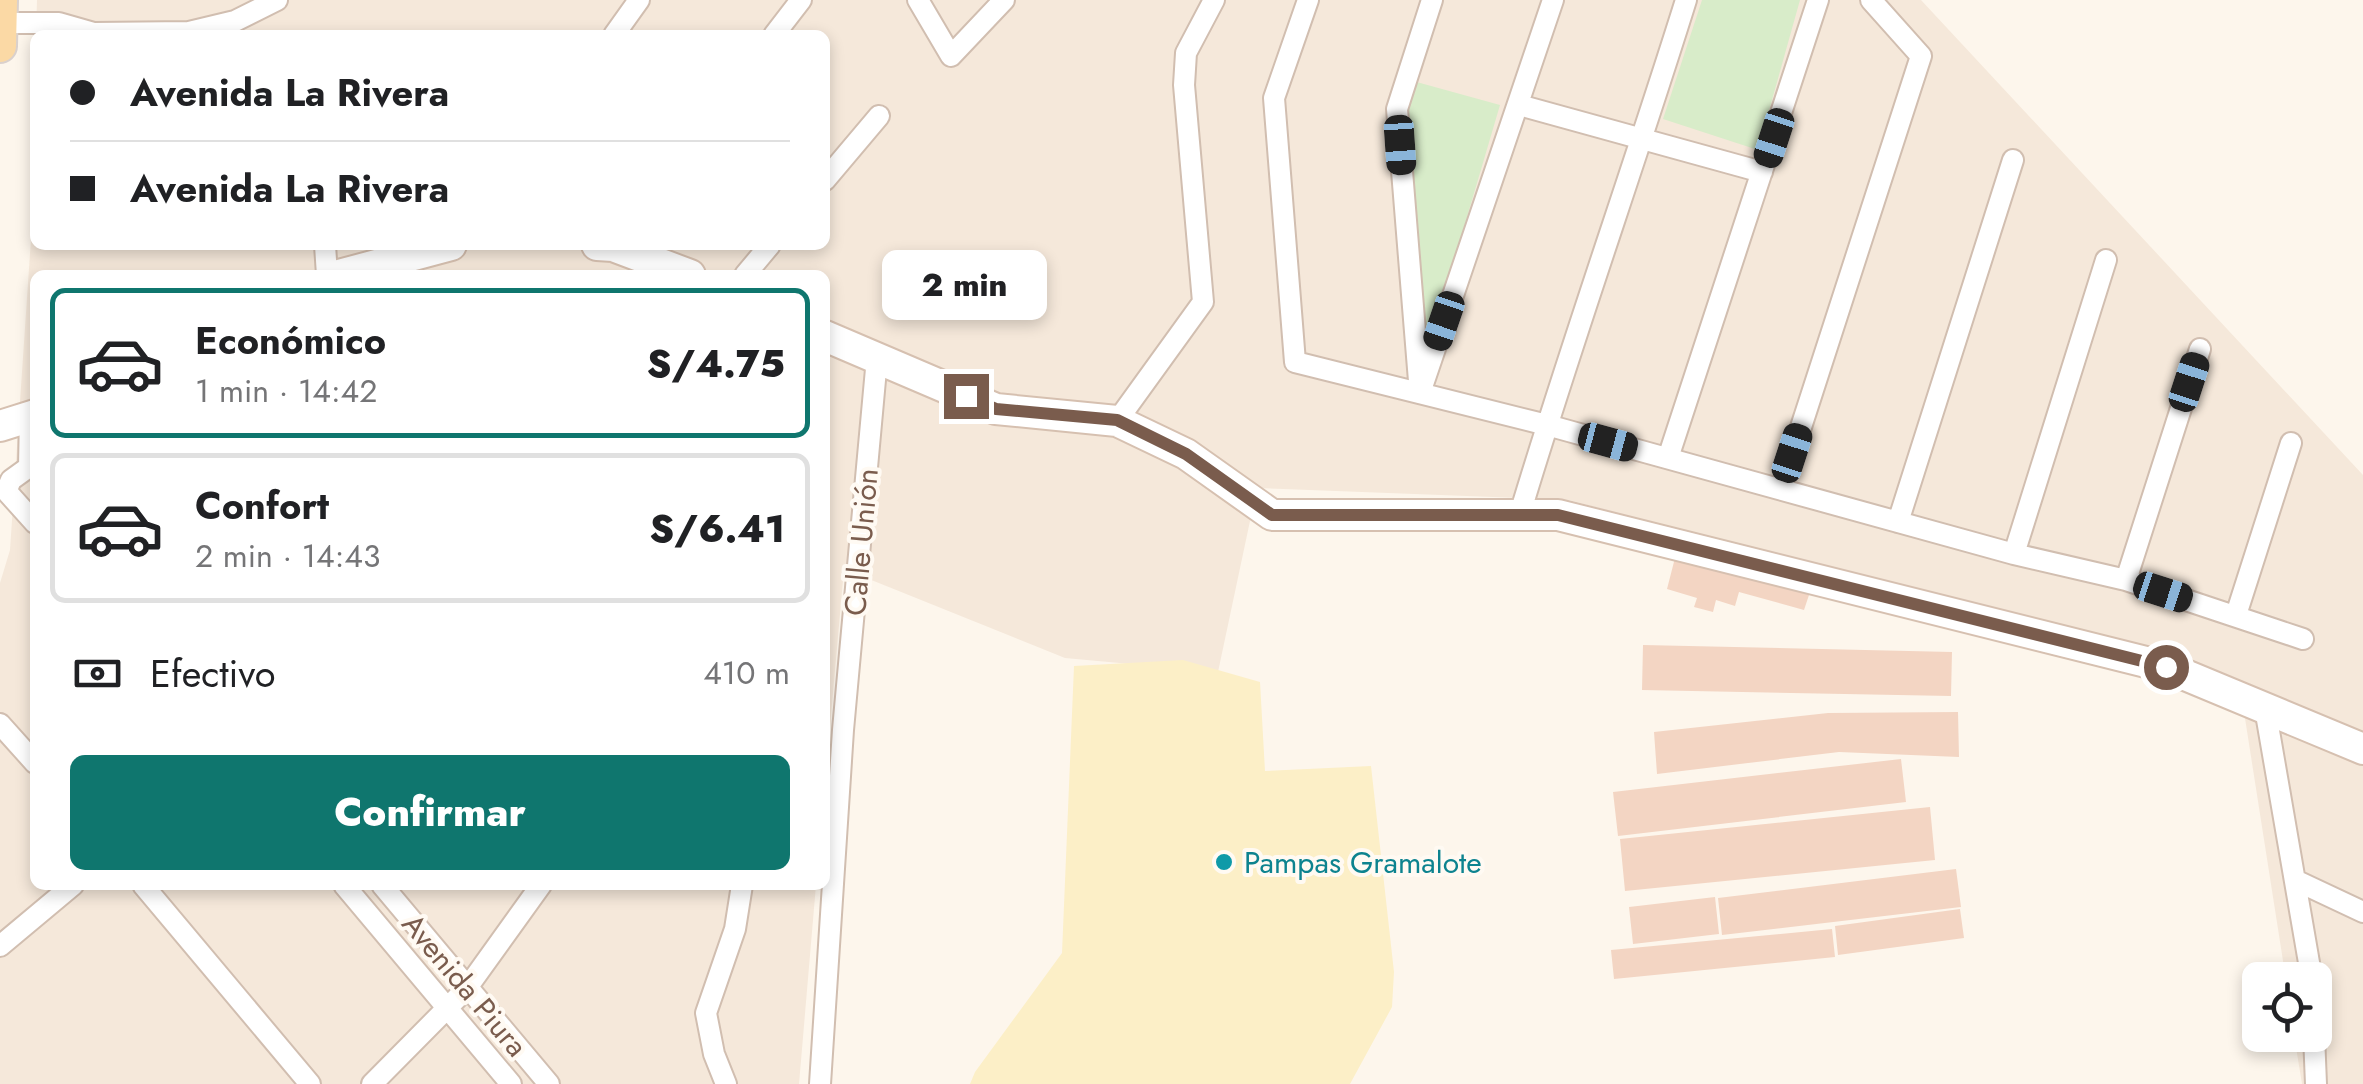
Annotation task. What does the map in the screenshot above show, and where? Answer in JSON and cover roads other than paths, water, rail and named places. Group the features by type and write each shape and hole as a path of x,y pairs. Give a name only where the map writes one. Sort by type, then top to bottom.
{"main road":[{"path":"0,46 2,0"}],"street":[{"path":"197,30 235,21 276,0"},
{"path":"618,30 639,0"},
{"path":"778,30 801,0"},
{"path":"918,0 951,56 1004,0"},
{"path":"1117,420 1203,302 1184,85 1186,53 1214,0"},
{"path":"1308,0 1274,98 1296,362 1546,425 2014,554 2126,580 2303,640"},
{"path":"1420,393 1397,109 1432,0"},
{"path":"1420,393 1554,0"},
{"path":"1519,516 1686,0"},
{"path":"1668,458 1818,0"},
{"path":"1781,489 1920,56 1871,0"},
{"path":"1,24 58,23 81,30"},
{"path":"1519,105 1762,172"},
{"path":"830,174 879,116"},
{"path":"1898,522 2013,160"},
{"path":"358,270 432,250"},
{"path":"619,250 676,270"},
{"path":"749,270 766,250"},
{"path":"2014,554 2106,260"},
{"path":"830,338 996,409 1117,420 1186,454 1272,515 1558,515 2166,667 2363,750"},
{"path":"2126,580 2200,349"},
{"name":"Calle Unión","path":"820,1084 843,730 877,358"},
{"path":"0,426 30,417"},
{"path":"2236,615 2290,444"},
{"path":"30,468 20,471 8,487 8,493 30,517"},
{"path":"2265,708 2309,962"},
{"path":"830,721 843,730"},
{"path":"0,724 30,757"},
{"path":"2295,880 2363,912"},
{"path":"0,946 67,890"},
{"path":"147,890 310,1084"},
{"name":"Avenida Piura","path":"348,890 511,1084"},
{"name":"Avenida Piura","path":"386,890 549,1084"},
{"path":"372,1084 468,988 537,890"},
{"path":"726,1084 714,1054 706,1013 735,928 741,890"},
{"path":"2315,1052 2316,1084"}],"place":[{"name":"Pampas Gramalote","path":"1224,862"}]}
